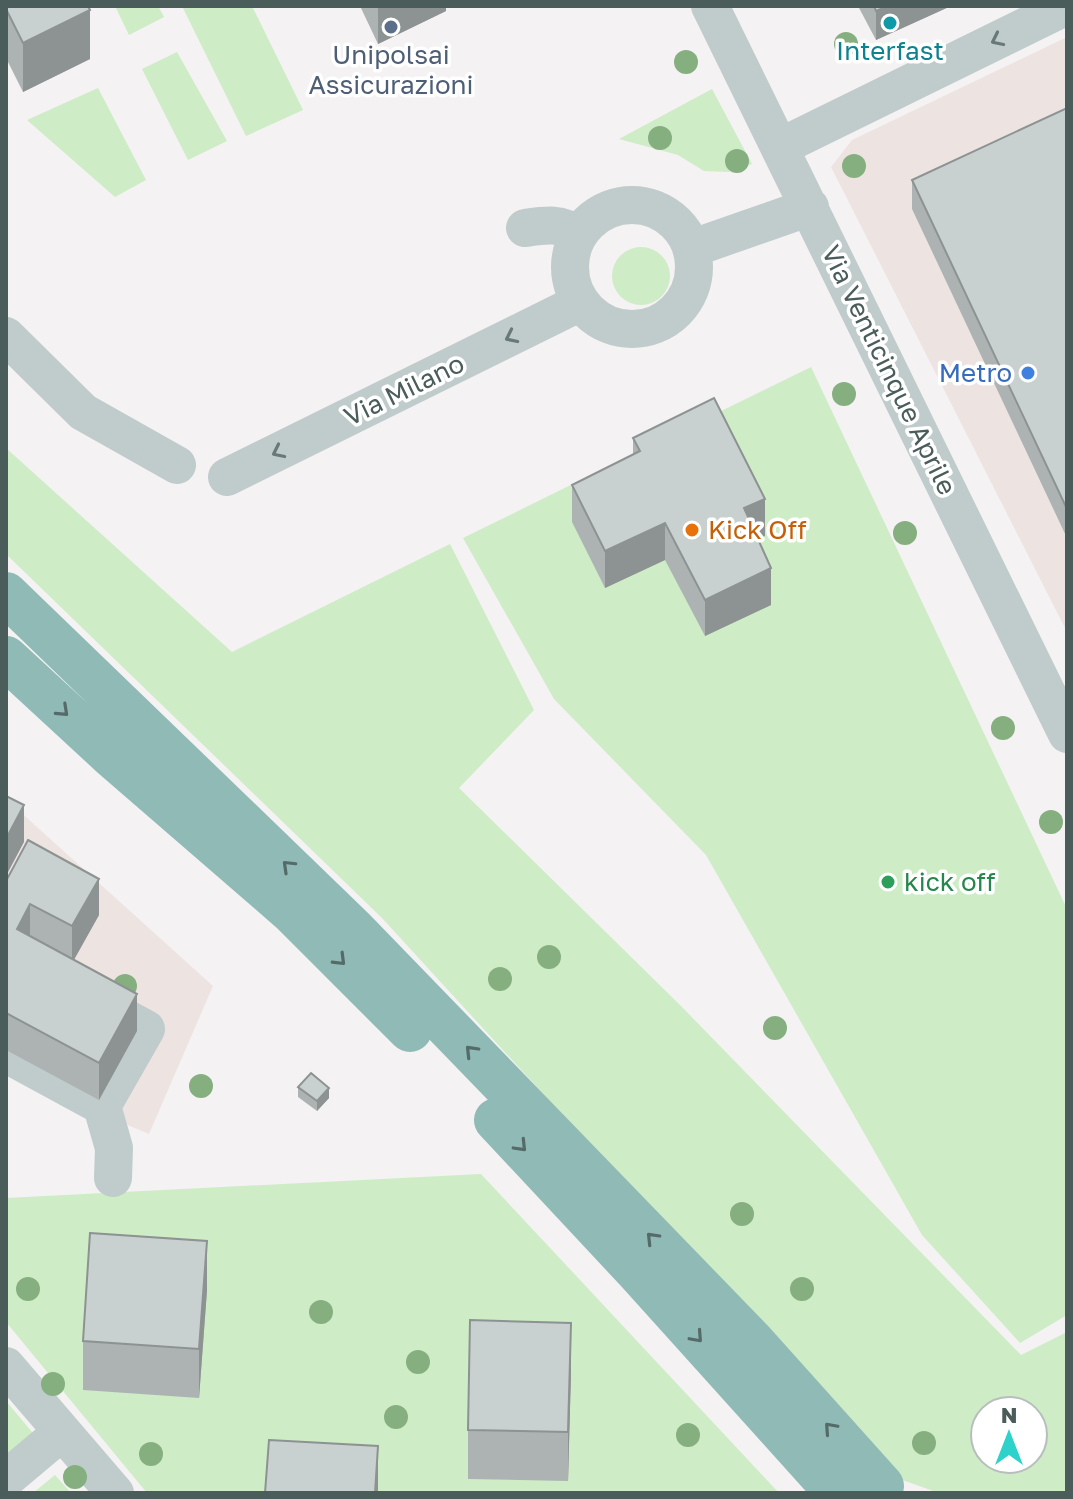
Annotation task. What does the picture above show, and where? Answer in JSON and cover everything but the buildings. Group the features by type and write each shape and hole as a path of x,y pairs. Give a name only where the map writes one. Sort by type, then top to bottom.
{"highway":[{"path":"6,594 365,940 752,1341 882,1486"},
{"path":"6,658 111,755 291,911 430,1051 638,1272 837,1493"}],"street":[{"name":"Via Venticinque Aprile","path":"710,6 1067,734"},
{"path":"780,147 1067,6"},
{"path":"624,205 641,205 662,211 683,228 693,248 696,268 688,296 676,312 658,324 620,328 596,318 581,302 571,281 570,259 578,235 591,219 603,211 624,205"},
{"path":"693,248 810,207"},
{"path":"525,228 552,224 569,228 578,235"},
{"name":"Via Milano","path":"227,477 581,302"},
{"path":"6,336 83,412 177,465"},
{"path":"66,987 146,1029 102,1106"},
{"path":"6,1054 102,1106 114,1148 113,1178"},
{"path":"6,1366 115,1493"},
{"path":"6,1479 62,1432"}],"shaded area":[{"path":"1067,37 1067,632 831,167 852,140"},
{"path":"6,799 213,986 149,1134 6,1074"}],"green space":[{"path":"115,6 158,6 164,17 129,35"},
{"path":"182,6 252,6 303,110 246,136"},
{"path":"177,52 227,141 188,160 142,69"},
{"path":"98,88 146,180 115,197 27,120"},
{"path":"712,89 752,164 729,172 704,171 678,155 619,139"},
{"path":"641,247 662,255 670,276 662,297 641,305 620,297 612,276 620,255"},
{"name":"kick off","path":"811,367 1067,909 1067,1315 1020,1343 922,1235 706,855 554,699 463,538"},
{"path":"6,448 232,652 450,544 534,710 459,788 681,1006 1021,1355 1067,1332 1067,1493 939,1493 894,1477 382,918 6,554"},
{"path":"481,1174 779,1493 147,1493 6,1322 6,1198"},
{"path":"6,1401 53,1457 6,1493"},
{"path":"55,1475 71,1493 33,1493"}],"place":[{"name":"Interfast","path":"890,23"},
{"name":"Unipolsai Assicurazioni","path":"391,27"},
{"name":"Metro","path":"1028,373"},
{"name":"Kick Off","path":"692,530"},
{"name":"kick off","path":"888,882"}]}
